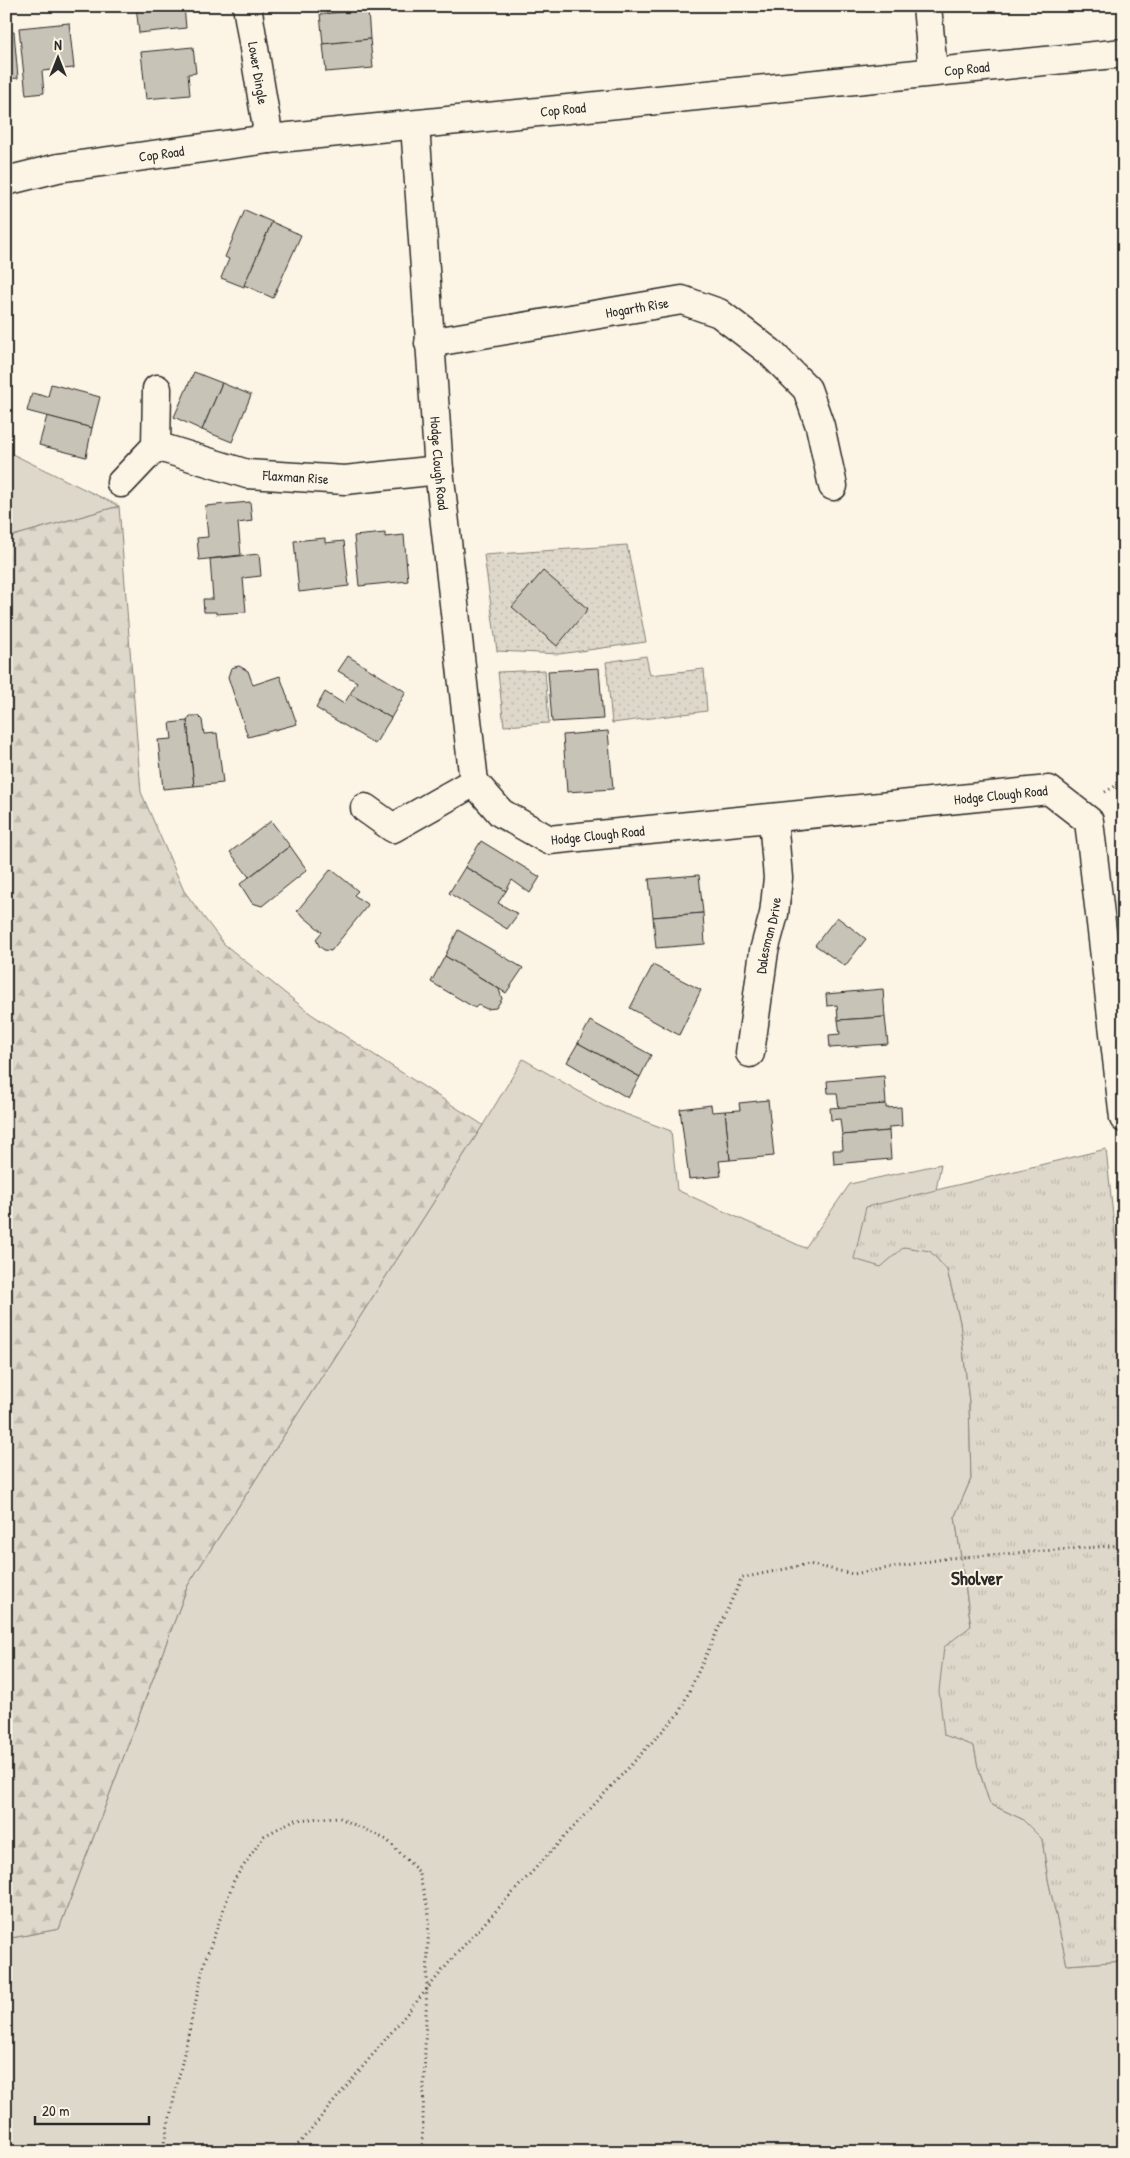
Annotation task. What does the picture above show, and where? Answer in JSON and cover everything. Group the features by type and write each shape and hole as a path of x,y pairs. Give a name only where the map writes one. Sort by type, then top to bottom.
{"street":[{"name":"Lower Dingle","path":"247,6 269,139"},
{"path":"927,6 933,71"},
{"name":"Cop Road","path":"6,181 58,168 269,139 1124,53"},
{"name":"Hodge Clough Road","path":"415,125 439,470 474,782 502,813 549,840 1049,790 1089,821 1117,1001 1124,1118"},
{"name":"Hogarth Rise","path":"429,343 682,300 719,313 770,352 807,389 820,426 833,486"},
{"path":"121,483 156,446 157,390"},
{"name":"Flaxman Rise","path":"156,446 246,474 345,480 439,470"},
{"path":"365,808 393,828 474,782"},
{"name":"Dalesman Drive","path":"750,1053 764,951 774,914 778,878 773,819"}],"path":[{"path":"292,2152 457,1953 680,1713 742,1578 809,1564 853,1574 949,1558 1124,1545"},
{"path":"162,2152 204,1964 234,1880 264,1836 294,1820 338,1817 387,1840 418,1871 429,1912 422,2152"}],"green space":[{"path":"6,451 119,506 6,538"},
{"path":"119,506 141,792 184,891 224,944 311,1014 483,1125 188,1585 59,1929 6,1939 6,538"},
{"path":"627,545 646,642 559,654 497,651 484,555"},
{"path":"646,656 650,675 704,669 707,711 612,723 606,662"},
{"path":"545,670 549,723 504,726 498,672"},
{"path":"523,1059 604,1106 671,1131 677,1190 805,1248 850,1184 941,1164 936,1190 930,1251 947,1270 960,1322 969,1402 971,1479 955,1516 971,1626 974,1746 978,1767 990,1804 1022,1819 1042,1839 1048,1879 1067,1965 1124,1961 1124,2152 6,2152 6,1939 59,1929 188,1585 483,1125"},
{"path":"1106,1149 1124,1320 1124,1961 1067,1965 1048,1879 1042,1839 1022,1819 990,1804 978,1767 974,1746 944,1735 939,1691 944,1647 971,1626 955,1516 971,1479 969,1402 960,1322 947,1270 930,1251 904,1247 881,1267 854,1259 866,1207"}],"building":[{"path":"136,6 184,6 186,28 139,33"},
{"path":"368,10 370,39 323,44 320,14"},
{"path":"69,23 74,68 42,71 44,93 26,95 19,28"},
{"path":"6,32 14,32 18,78 6,79"},
{"path":"370,39 373,68 326,72 323,44"},
{"path":"193,47 196,73 188,74 190,95 146,99 141,52"},
{"path":"245,210 272,222 244,287 221,278 229,259 225,257"},
{"path":"272,222 301,235 273,298 244,285"},
{"path":"194,372 222,383 202,430 174,417"},
{"path":"222,383 251,395 232,442 202,430"},
{"path":"51,384 100,397 92,428 27,411 32,393 48,397"},
{"path":"47,416 92,428 86,457 39,445"},
{"path":"250,502 252,521 238,523 241,555 199,560 197,538 208,537 205,506"},
{"path":"385,533 385,537 404,535 408,581 359,586 354,536"},
{"path":"325,538 325,543 344,541 349,586 299,592 294,541"},
{"path":"259,554 261,576 243,578 246,612 216,614 216,612 204,612 203,599 213,599 210,559"},
{"path":"543,571 588,609 557,646 512,607"},
{"path":"348,656 406,692 391,718 350,694 357,682 338,671"},
{"path":"239,666 248,671 253,685 280,676 297,724 248,737 228,677 231,668"},
{"path":"599,668 603,719 552,722 548,671"},
{"path":"325,692 344,704 350,694 391,718 375,744 316,708"},
{"path":"190,716 198,716 202,720 204,734 217,733 223,783 194,786 187,721"},
{"path":"187,721 194,786 163,789 158,740 172,739 170,723"},
{"path":"608,731 613,789 567,792 563,735"},
{"path":"271,821 290,846 249,877 230,852"},
{"path":"481,841 540,877 530,893 512,880 506,891 465,867"},
{"path":"290,846 307,870 262,906 252,903 240,884"},
{"path":"465,867 506,891 498,903 518,914 507,929 449,893"},
{"path":"331,869 358,891 354,895 368,905 331,951 324,950 319,946 316,939 322,932 297,911"},
{"path":"699,875 703,913 653,917 649,879"},
{"path":"703,913 705,944 656,948 653,917"},
{"path":"837,917 866,939 845,966 815,945"},
{"path":"458,930 523,968 506,993 445,956"},
{"path":"445,956 499,989 502,999 496,1008 487,1009 478,1005 475,1008 431,982"},
{"path":"653,965 701,990 679,1035 630,1008"},
{"path":"883,989 885,1017 838,1020 837,1005 827,1006 826,994"},
{"path":"885,1017 888,1044 830,1048 829,1035 840,1034 838,1020"},
{"path":"590,1021 651,1055 640,1077 578,1043"},
{"path":"578,1043 640,1077 628,1098 567,1062"},
{"path":"884,1076 886,1104 839,1108 837,1093 828,1093 827,1081"},
{"path":"768,1100 774,1156 730,1160 725,1111 740,1110 739,1103"},
{"path":"886,1104 886,1108 901,1107 902,1126 889,1127 889,1131 842,1135 840,1119 831,1120 830,1108"},
{"path":"711,1105 712,1112 725,1111 730,1160 719,1161 721,1176 689,1179 680,1109"},
{"path":"889,1131 891,1159 834,1164 833,1150 843,1150 842,1135"}],"district":[{"name":"Sholver","path":"977,1578"}]}
